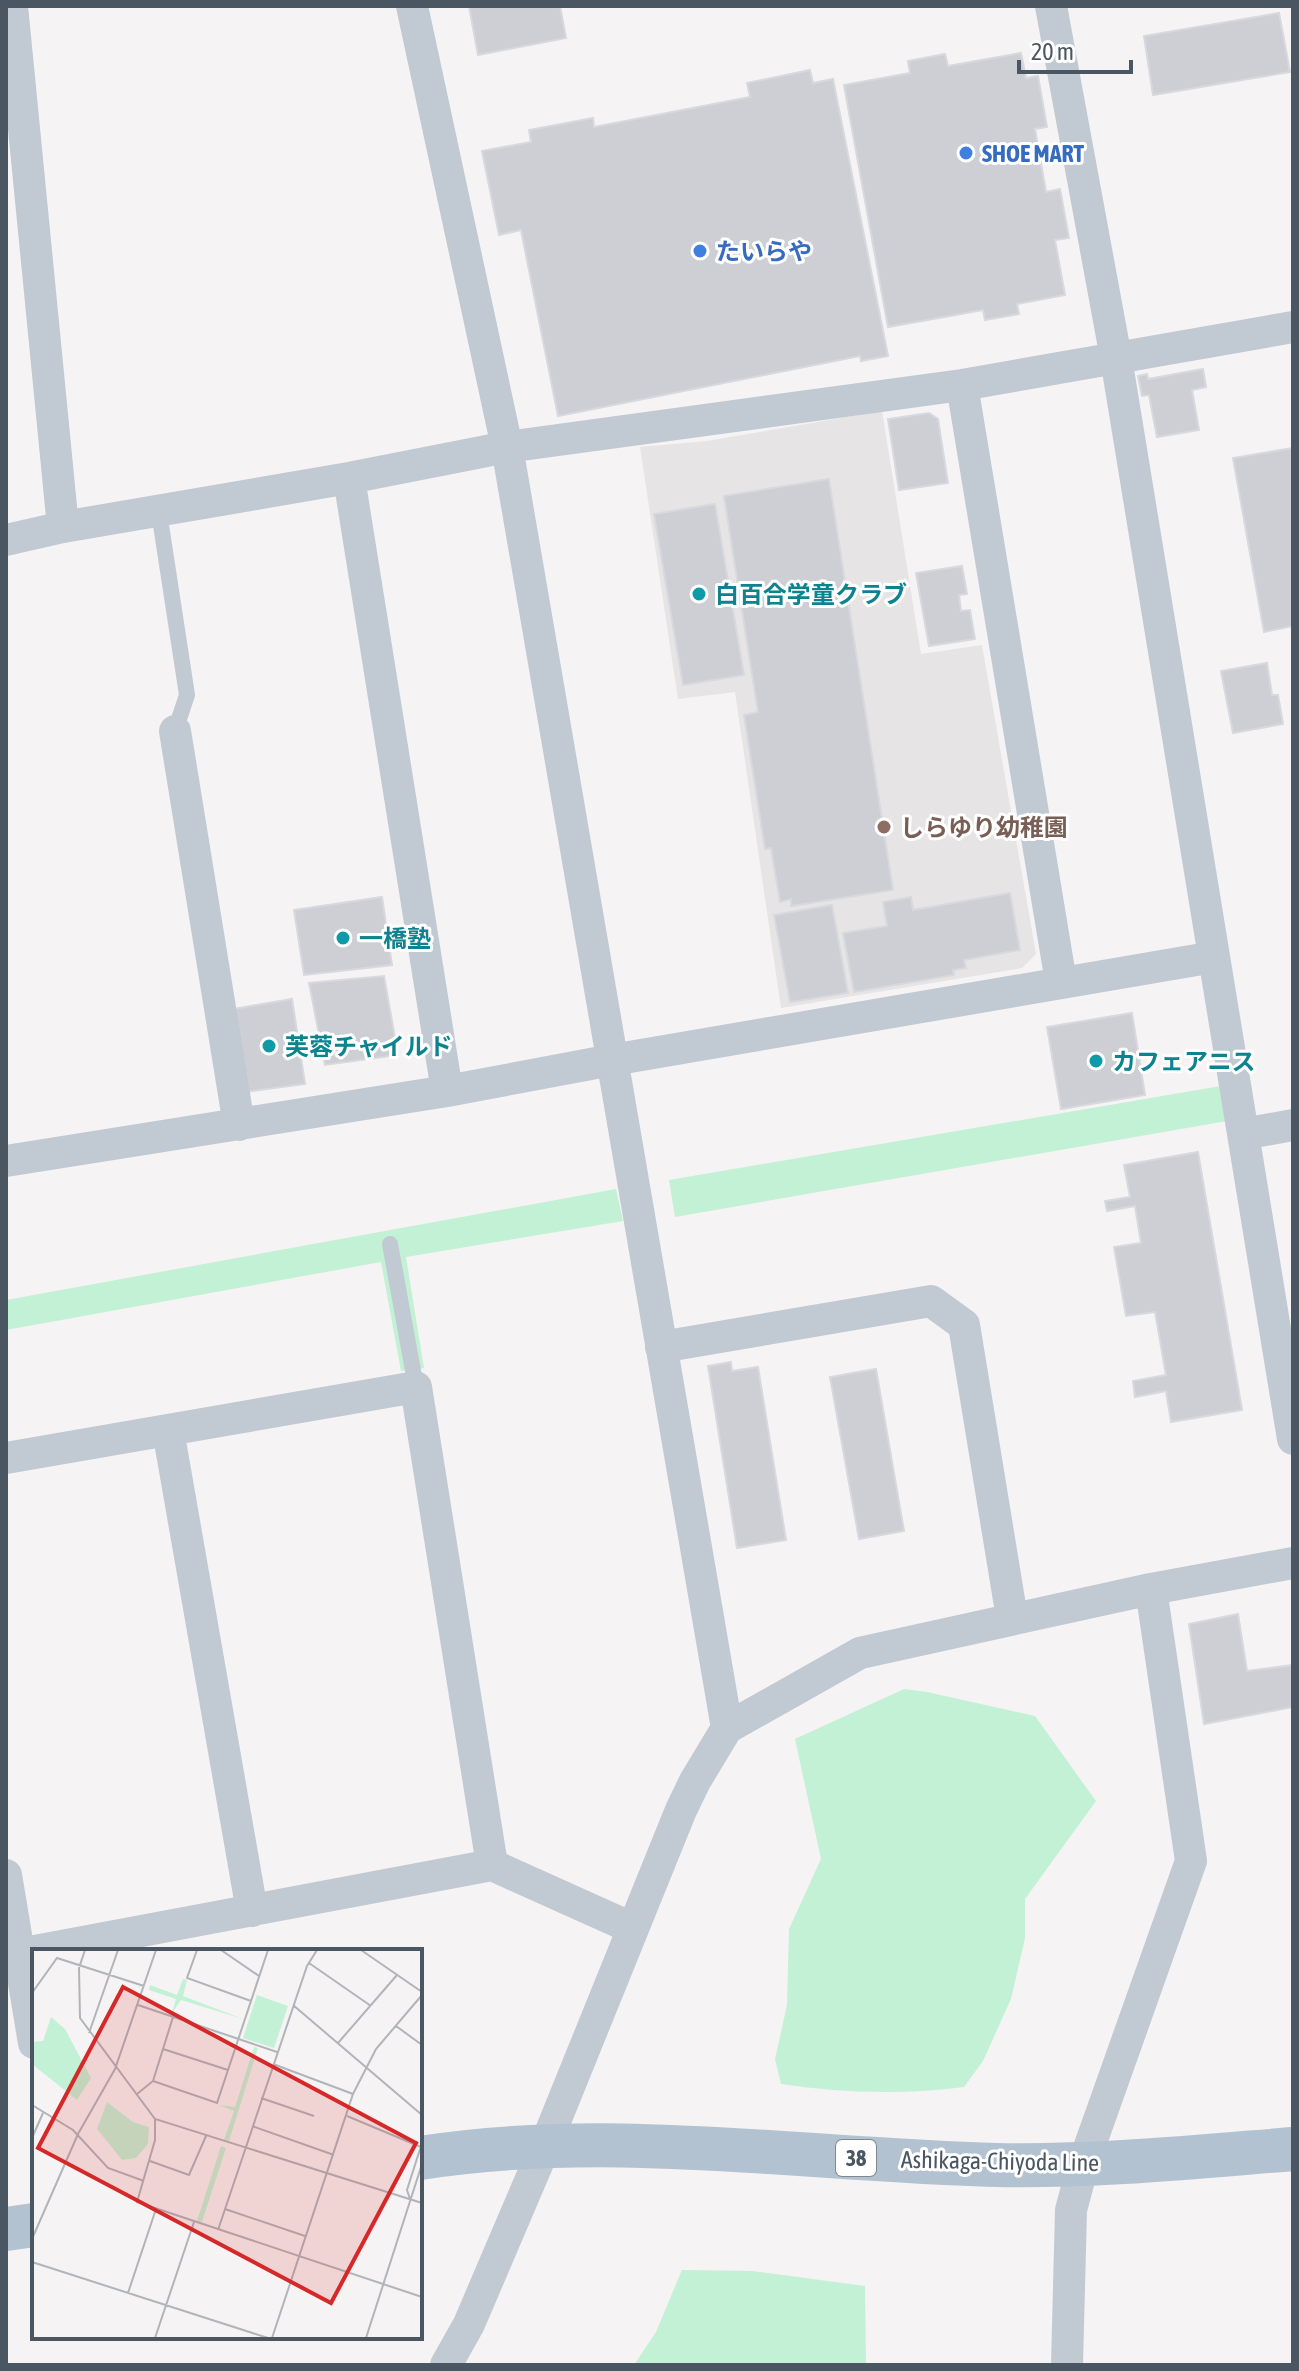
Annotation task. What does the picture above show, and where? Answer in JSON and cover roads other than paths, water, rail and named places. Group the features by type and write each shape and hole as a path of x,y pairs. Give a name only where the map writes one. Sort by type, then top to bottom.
{"main road":[{"name":"Ashikaga-Chiyoda Line","path":"422,2158 545,2146 637,2146 995,2165 1083,2165 1293,2149"},
{"path":"6,2229 32,2225"}],"street":[{"path":"12,6 63,527"},
{"path":"412,6 507,447 727,1728"},
{"path":"1051,6 1116,358 1292,1427"},
{"path":"6,540 507,447 962,385 1293,327"},
{"path":"962,385 1061,982"},
{"path":"349,478 447,1091"},
{"path":"175,731 239,1125"},
{"path":"6,1161 447,1091 1214,957"},
{"path":"1243,1134 1293,1125"},
{"path":"661,1347 931,1301 964,1325 1012,1618"},
{"path":"6,1458 416,1387 492,1865"},
{"path":"168,1430 252,1911"},
{"path":"446,2365 469,2324 545,2146 695,1781 727,1728 860,1653 1151,1589 1293,1563"},
{"path":"1067,2365 1071,2210 1083,2165 1191,1861 1151,1589"},
{"path":"46,1949 492,1865 632,1928"},
{"path":"6,1875 32,2031"},
{"path":"19,1954 32,1952"}],"lane":[{"path":"159,512 187,695 175,731"},
{"path":"390,1244 416,1387"}],"place":[{"name":"SHOE MART","path":"966,153"},
{"name":"たいらや","path":"700,251"},
{"name":"白百合学童クラブ","path":"699,594"},
{"name":"しらゆり幼稚園","path":"884,827"},
{"name":"一橋塾","path":"343,938"},
{"name":"芙蓉チャイルド","path":"269,1046"},
{"name":"カフェアニス","path":"1096,1061"}]}
